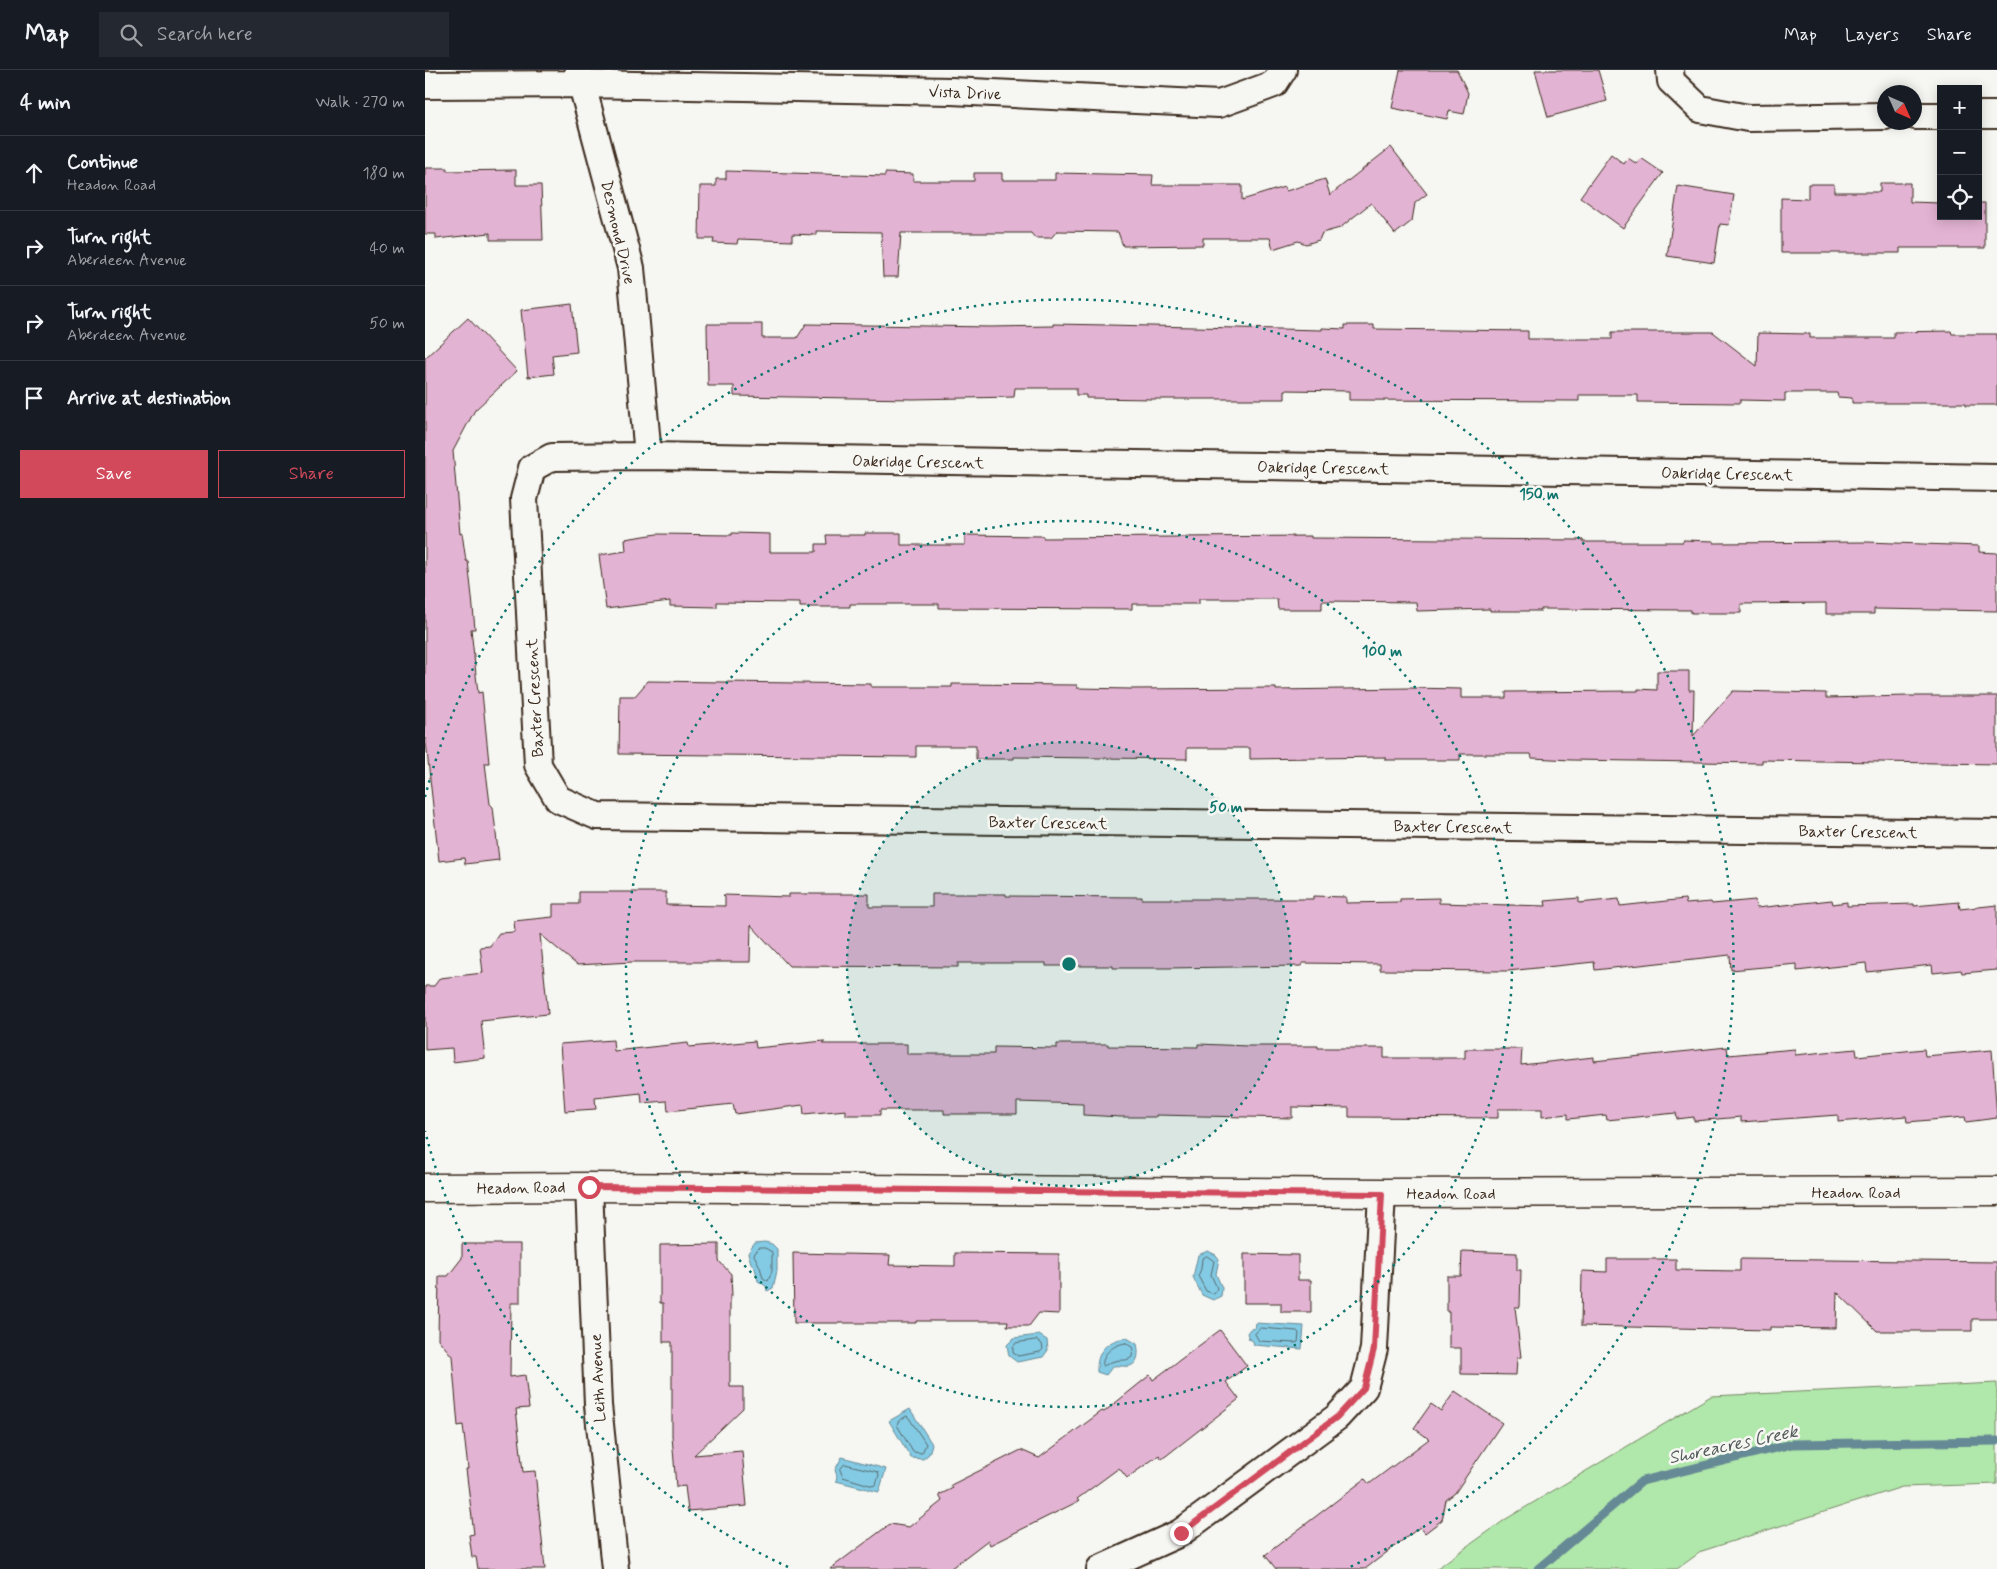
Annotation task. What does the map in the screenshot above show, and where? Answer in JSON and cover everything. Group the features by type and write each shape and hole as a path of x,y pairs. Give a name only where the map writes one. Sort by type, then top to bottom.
{"street":[{"name":"Vista Drive","path":"425,85 579,77 949,80 1219,104 1274,84 1283,70"},
{"path":"1669,70 1671,81 1700,109 1748,118 1877,116"},
{"name":"Desmond Drive","path":"579,77 631,268 648,456"},
{"path":"1982,115 1997,115"},
{"path":"1922,116 1937,116"},
{"name":"Oakridge Crescent","path":"648,456 1997,478"},
{"name":"Baxter Crescent","path":"648,456 552,457 532,468 524,499 538,765 558,799 597,816 1997,833"},
{"name":"Headon Road","path":"425,1188 589,1187 1382,1194 1997,1191"},
{"name":"Leith Avenue","path":"589,1187 597,1405 615,1569"},
{"path":"1100,1569 1181,1533 1337,1417 1364,1388 1374,1349 1382,1194"}],"green space":[{"path":"1997,1383 1997,1484 1902,1487 1702,1551 1677,1569 1436,1569 1506,1519 1711,1396"}],"water":[{"path":"765,1242 772,1244 777,1249 777,1271 773,1288 767,1291 766,1286 758,1281 755,1268 751,1263 748,1253 755,1243"},
{"path":"1208,1251 1219,1259 1216,1274 1222,1288 1221,1296 1213,1300 1202,1295 1193,1277 1198,1255"},
{"path":"1256,1323 1304,1326 1302,1349 1254,1345 1247,1333 1250,1329 1255,1328"},
{"path":"1039,1335 1047,1340 1048,1350 1043,1357 1017,1362 1009,1356 1007,1345 1014,1338"},
{"path":"1127,1338 1137,1344 1137,1360 1133,1365 1113,1366 1106,1375 1097,1372 1098,1359 1104,1348 1113,1341"},
{"path":"910,1409 932,1444 929,1454 923,1459 911,1458 889,1421"},
{"path":"842,1457 886,1469 879,1492 836,1481 835,1470"}],"building":[{"path":"1400,70 1457,70 1468,93 1464,114 1449,111 1447,119 1392,108"},
{"path":"1535,70 1598,70 1607,101 1548,117"},
{"path":"1391,147 1427,194 1415,203 1412,221 1395,234 1371,203 1340,228 1322,233 1319,240 1306,244 1298,241 1273,249 1270,238 1203,238 1203,245 1123,246 1118,232 1057,231 1051,238 1035,238 1031,233 901,233 898,277 883,277 881,232 816,231 816,235 792,234 792,241 738,239 737,244 713,243 714,239 699,239 700,186 716,186 716,179 726,179 726,171 885,176 885,173 913,174 913,181 974,181 974,173 1002,173 1002,180 1055,180 1055,173 1153,175 1152,185 1242,185 1242,200 1284,187 1286,191 1325,179 1330,195"},
{"path":"1611,154 1624,164 1628,158 1637,164 1641,158 1663,173 1623,228 1580,197"},
{"path":"425,168 447,168 447,171 516,170 516,185 541,185 543,240 490,240 490,233 436,239 436,234 425,234"},
{"path":"1880,183 1910,183 1910,202 1937,203 1937,220 1982,220 1982,203 1985,203 1985,248 1900,248 1900,253 1781,253 1781,198 1808,199 1808,184 1834,184 1834,192 1880,192"},
{"path":"1678,186 1734,195 1729,225 1720,224 1714,263 1667,256"},
{"path":"572,304 577,352 552,355 554,374 528,377 521,310"},
{"path":"468,318 517,371 475,410 453,451 460,534 462,533 466,561 468,561 472,597 475,629 471,629 478,693 482,692 489,763 485,763 490,804 493,807 499,860 465,864 464,858 439,861 425,733 425,358"},
{"path":"707,324 762,324 762,338 797,338 806,324 990,327 1053,326 1053,324 1322,330 1322,328 1345,329 1345,325 1374,325 1374,329 1528,331 1528,339 1612,339 1612,332 1713,332 1757,366 1758,333 1810,334 1810,338 1894,338 1894,332 1951,331 1952,334 1997,334 1997,405 1966,405 1966,403 1852,403 1852,398 1838,397 1837,393 1785,393 1785,401 1740,400 1740,403 1638,402 1638,395 1579,395 1579,401 1349,400 1349,391 1285,390 1285,399 1086,398 1086,395 1076,395 1076,388 1015,388 1014,397 913,399 734,396 734,386 708,386"},
{"path":"732,533 770,534 770,552 816,552 816,544 827,544 826,535 865,535 865,533 901,533 901,545 965,545 965,535 1043,536 1043,538 1311,536 1311,538 1583,540 1583,542 1683,542 1683,540 1714,541 1714,543 1866,542 1979,546 1979,552 1997,553 1997,611 1874,609 1874,614 1826,614 1826,603 1741,604 1741,613 1691,613 1691,610 1541,609 1541,611 1490,611 1490,609 1417,611 1416,602 1322,601 1322,609 1278,609 1277,599 1199,599 1199,604 1132,604 1132,609 939,608 939,604 850,604 850,607 800,607 800,603 717,602 717,607 670,606 670,601 606,609 599,555 626,551 625,539 657,534 732,535"},
{"path":"1657,671 1689,671 1689,690 1694,690 1693,736 1733,691 1826,693 1826,698 1997,696 1997,764 1762,760 1762,763 1571,760 1532,758 1531,754 1460,754 1460,760 1385,760 1385,757 1250,759 1250,748 1187,748 1187,759 1014,757 1014,759 976,759 976,746 916,746 916,757 619,754 620,696 635,696 648,681 871,684 871,687 952,687 952,684 1077,685 1077,688 1131,689 1461,689 1461,698 1506,698 1506,692 1657,690"},
{"path":"579,892 666,892 666,905 725,906 725,897 723,895 789,897 789,894 869,894 869,907 932,907 932,894 1142,897 1142,899 1313,899 1313,896 1346,897 1346,903 1400,902 1400,899 1439,898 1439,903 1546,906 1545,901 1579,898 1579,903 1619,899 1620,906 1685,899 1686,904 1711,902 1712,904 1755,900 1756,908 1832,900 1833,904 1847,902 1847,906 1914,904 1914,906 1959,902 1960,909 1997,905 1997,970 1962,973 1961,970 1933,973 1932,965 1867,972 1866,963 1797,971 1797,964 1731,970 1730,955 1595,970 1594,962 1508,971 1380,970 1380,964 1302,963 1302,966 1167,968 1046,966 1046,963 958,963 958,967 789,966 751,925 750,962 632,962 577,965 540,934 548,1014 481,1021 485,1058 453,1062 452,1048 425,1050 425,986 434,986 440,978 483,973 480,947 490,946 499,933 515,932 514,921 553,917 553,904 579,904"},
{"path":"613,1040 614,1051 688,1043 689,1047 755,1041 756,1048 824,1041 824,1044 907,1044 907,1054 994,1054 994,1047 1057,1048 1057,1044 1198,1047 1198,1044 1384,1048 1384,1058 1465,1058 1465,1049 1522,1049 1521,1065 1594,1057 1594,1061 1727,1047 1728,1055 1795,1049 1795,1055 1856,1049 1857,1056 1924,1049 1925,1056 1992,1050 1997,1118 1966,1122 1965,1117 1907,1122 1906,1116 1838,1122 1838,1115 1741,1122 1741,1117 1694,1121 1694,1117 1677,1119 1676,1113 1607,1120 1606,1115 1568,1119 1568,1114 1542,1117 1542,1109 1498,1109 1498,1118 1349,1117 1349,1108 1292,1107 1292,1118 1156,1115 1156,1117 1121,1117 1083,1115 1083,1104 1017,1102 1017,1114 944,1114 944,1110 880,1110 880,1115 846,1115 846,1110 804,1114 803,1105 735,1114 733,1104 668,1111 667,1101 642,1103 641,1093 595,1098 596,1109 565,1111 560,1044"},
{"path":"462,1244 520,1244 520,1303 511,1303 510,1377 525,1375 529,1408 516,1409 523,1472 535,1471 545,1569 478,1569 476,1557 472,1557 469,1535 474,1534 463,1425 458,1426 452,1356 438,1339 439,1276 448,1276 462,1258"},
{"path":"719,1244 719,1261 731,1274 730,1387 743,1387 743,1408 694,1455 742,1451 747,1506 688,1511 685,1486 676,1487 672,1436 672,1342 663,1342 663,1303 660,1303 660,1245"},
{"path":"1462,1251 1517,1253 1517,1270 1521,1270 1520,1307 1515,1307 1521,1357 1517,1358 1516,1375 1461,1374 1461,1348 1449,1348 1447,1276 1461,1276"},
{"path":"793,1253 890,1255 889,1265 955,1266 955,1253 1059,1254 1059,1314 1039,1313 1029,1326 1007,1326 1008,1321 794,1323"},
{"path":"1244,1254 1298,1255 1298,1280 1311,1280 1311,1312 1281,1312 1281,1303 1244,1303"},
{"path":"1607,1259 1676,1259 1676,1270 1740,1271 1740,1259 1997,1262 1997,1319 1972,1319 1972,1331 1877,1331 1837,1292 1836,1328 1770,1327 1770,1330 1581,1326 1582,1271 1607,1272"},
{"path":"1220,1330 1247,1366 1226,1382 1239,1399 1162,1459 1159,1455 1127,1478 1119,1468 1077,1499 1079,1501 990,1545 988,1540 950,1569 830,1569 890,1524 909,1527 942,1501 939,1495 953,1488 951,1485 1021,1450 1039,1458 1102,1411 1104,1412 1150,1375 1153,1380"},
{"path":"1455,1391 1502,1423 1455,1493 1446,1500 1442,1520 1425,1533 1420,1527 1365,1569 1276,1569 1265,1555 1365,1479 1369,1484 1429,1439 1414,1428 1431,1404 1441,1411"}],"waterway":[{"name":"Shoreacres Creek","path":"1538,1569 1642,1481 1792,1444 1997,1441"}],"route":[{"path":"589,1187 1382,1194 1374,1349 1364,1388 1337,1417 1181,1533"}]}
